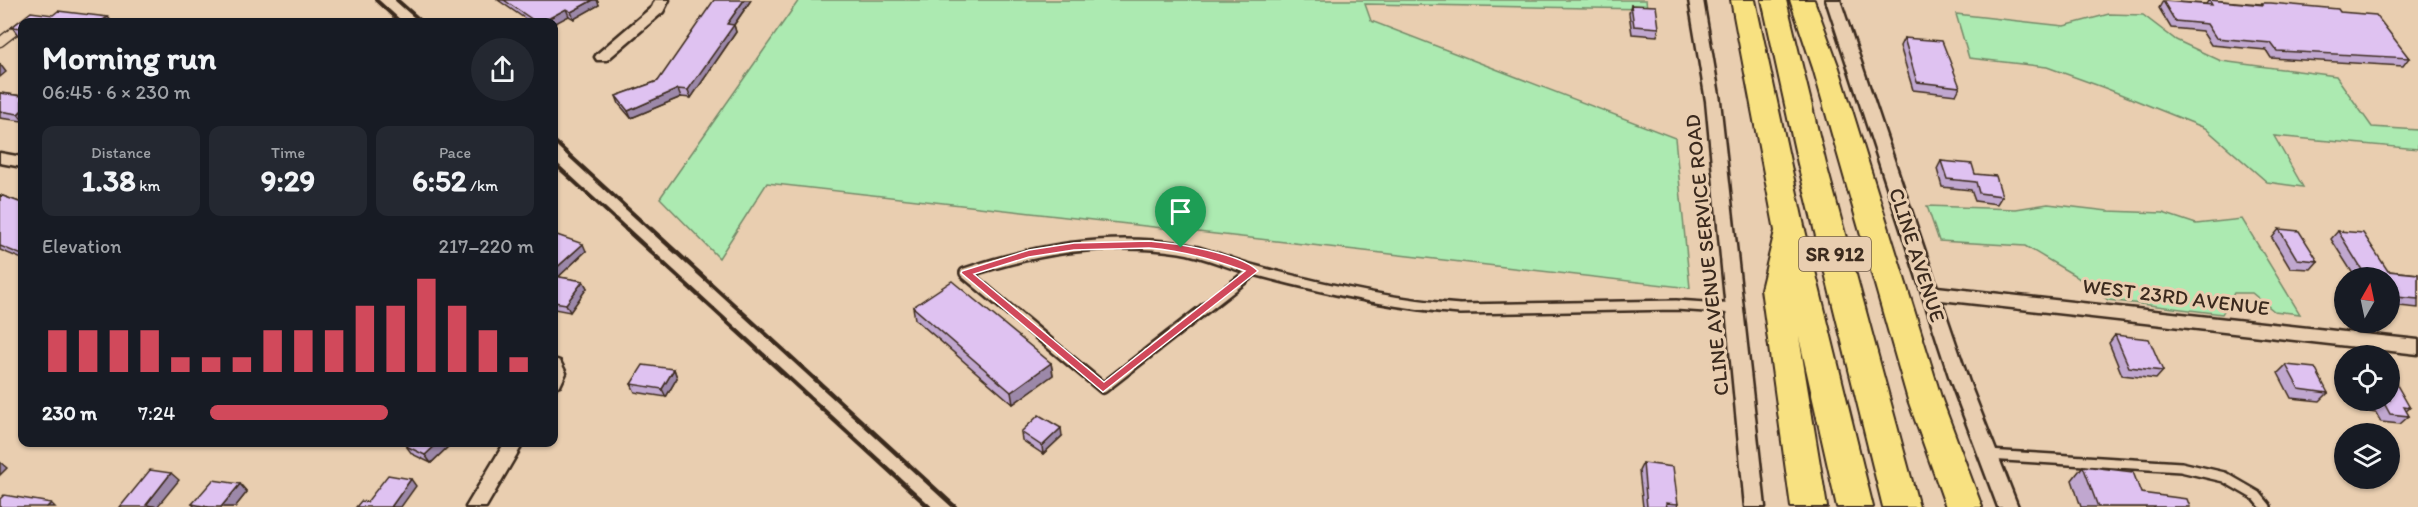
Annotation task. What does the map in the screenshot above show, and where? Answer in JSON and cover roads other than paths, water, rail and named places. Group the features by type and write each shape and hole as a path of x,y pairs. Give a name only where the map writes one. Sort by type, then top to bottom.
{"highway":[{"name":"SR 912","path":"1743,0 1790,226 1855,507"},
{"name":"SR 912","path":"1774,0 1812,164 1901,507"},
{"path":"1802,0 1826,68 1925,400 1964,507"},
{"path":"1790,226 1776,289 1809,507"}],"street":[{"path":"602,57 658,9 662,0"},
{"name":"CLINE AVENUE SERVICE ROAD","path":"1696,0 1713,101 1755,507"},
{"name":"CLINE AVENUE","path":"1833,0 1929,292 2008,507"},
{"path":"0,158 18,161"},
{"name":"WEST 23RD AVENUE","path":"1929,292 2418,348"},
{"path":"476,507 512,447"}],"lane":[{"path":"0,42 18,28"},
{"path":"1253,271 1103,388 966,273 1029,254 1074,246 1181,248 1216,256 1253,271 1401,302 1447,308 1676,305 1735,309"},
{"path":"1988,454 2181,467 2224,477 2257,496 2266,507"}],"railway":[{"path":"376,0 396,18"},
{"path":"397,0 417,18"},
{"path":"558,145 652,231"},
{"path":"558,167 628,231"},
{"path":"626,229 929,507"},
{"path":"651,229 955,507"}]}
